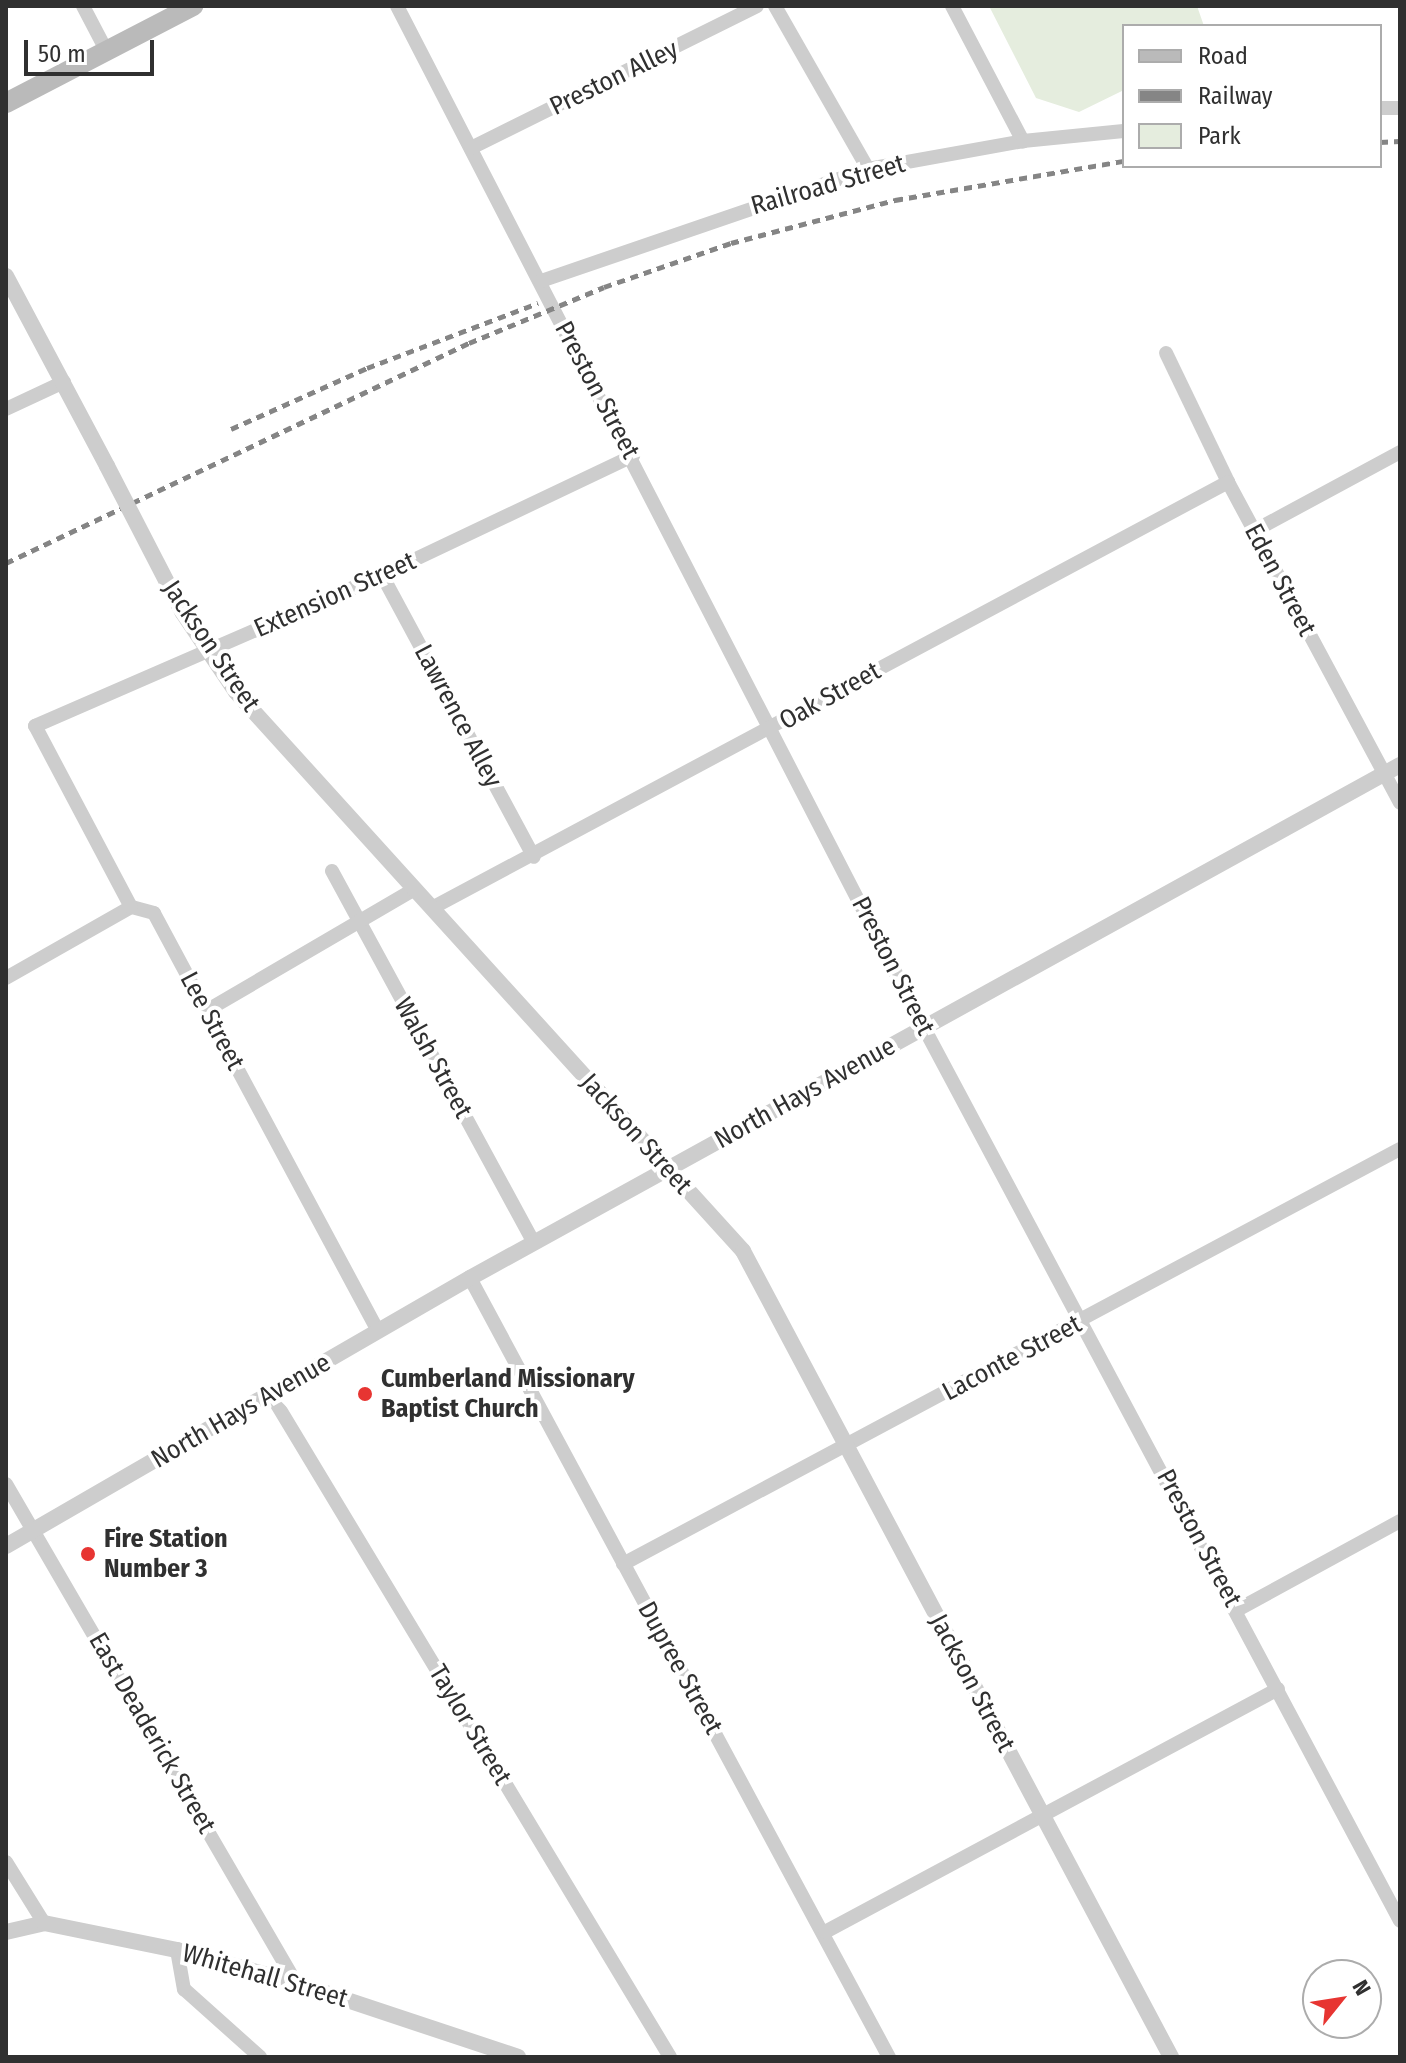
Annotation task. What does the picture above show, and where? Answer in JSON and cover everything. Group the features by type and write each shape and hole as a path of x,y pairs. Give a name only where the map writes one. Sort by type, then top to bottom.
{"main road":[{"path":"6,103 193,6"}],"street":[{"path":"83,6 106,50"},
{"name":"Preston Street","path":"397,6 633,456 923,1026 1083,1321 1400,1921"},
{"name":"Preston Alley","path":"471,148 757,6"},
{"path":"775,6 868,169"},
{"path":"952,6 1023,141"},
{"name":"Railroad Street","path":"541,281 868,169 1023,141 1122,131"},
{"name":"Jackson Street","path":"6,276 183,613 236,692 743,1251 1171,2057"},
{"name":"Eden Street","path":"1166,353 1228,482 1400,803"},
{"path":"6,409 64,382"},
{"path":"1254,531 1400,452"},
{"name":"Extension Street","path":"35,726 382,575 633,456"},
{"name":"Oak Street","path":"432,908 534,857 1228,482"},
{"name":"Lawrence Alley","path":"382,575 534,857"},
{"name":"Lee Street","path":"35,726 131,907 154,913 378,1331"},
{"name":"North Hays Avenue","path":"6,1546 470,1278 1400,765"},
{"name":"Walsh Street","path":"332,871 534,1243"},
{"path":"206,1011 360,924 415,889"},
{"path":"6,978 131,907"},
{"name":"Laconte Street","path":"623,1564 1400,1149"},
{"name":"Dupree Street","path":"470,1278 825,1932 889,2057"},
{"name":"Taylor Street","path":"270,1393 670,2057"},
{"name":"East Deaderick Street","path":"6,1484 296,1983"},
{"path":"1237,1610 1400,1521"},
{"path":"825,1932 1278,1689"},
{"path":"6,1862 44,1923"},
{"name":"Whitehall Street","path":"6,1932 44,1923 177,1950 296,1983 518,2057"},
{"path":"177,1950 184,1989 260,2057"}],"green space":[{"path":"989,6 1197,6 1203,24 1122,24 1122,91 1079,112 1036,98"}],"railway":[{"path":"1382,142 1400,141"},
{"path":"6,563 469,343 604,287 731,243 895,200 1122,161"},
{"path":"231,429 367,368 538,303"}],"place":[{"name":"Cumberland Missionary Baptist Church","path":"365,1394"},
{"name":"Fire Station Number 3","path":"88,1554"}]}
